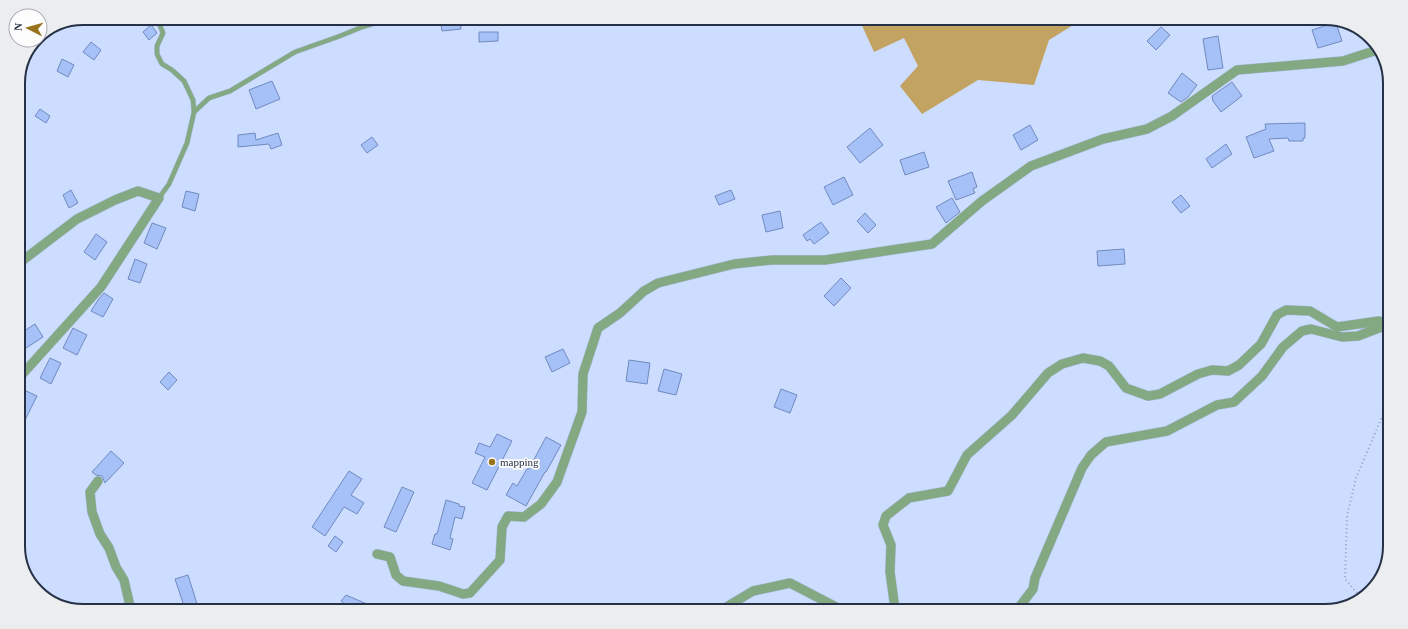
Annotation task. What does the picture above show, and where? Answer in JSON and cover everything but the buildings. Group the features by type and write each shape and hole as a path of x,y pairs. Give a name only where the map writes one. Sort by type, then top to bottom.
{"street":[{"path":"377,554 390,557 396,575 403,581 440,586 463,594 470,593 500,560 502,528 508,516 524,517 541,504 557,482 582,412 583,374 598,328 620,314 644,291 658,283 734,264 772,260 825,260 932,244 982,202 1031,166 1103,139 1147,128 1172,116 1237,70 1343,61 1374,52"},
{"path":"25,259 77,219 95,210 138,192 159,198 101,287 25,371"},
{"path":"894,604 890,572 892,546 883,525 886,516 909,498 948,491 967,455 1012,415 1048,373 1062,364 1083,358 1100,361 1109,366 1126,388 1148,396 1160,394 1198,374 1212,370 1228,371 1239,365 1261,344 1277,315 1286,310 1310,311 1336,327 1379,322 1383,325"},
{"path":"1021,604 1033,588 1035,578 1082,468 1091,455 1106,442 1167,431 1217,405 1234,402 1262,376 1283,347 1302,331 1311,329 1342,337 1358,336 1383,326"},
{"path":"98,481 90,492 92,512 100,534 109,548 116,567 124,580 130,604"},
{"path":"731,604 753,591 790,583 830,604"}],"lane":[{"path":"159,198 169,184 188,143 194,112 193,100 184,80 162,64 157,54 157,46 163,33 160,25"},
{"path":"194,112 209,98 230,91 295,52 368,25"}],"path":[{"path":"1357,594 1345,579 1347,516 1356,478 1383,414"}],"shaded area":[{"path":"862,25 1073,25 1049,40 1034,85 978,80 922,114 900,86 918,66 904,38 874,52"}],"place":[{"name":"mapping","path":"492,462"}]}
